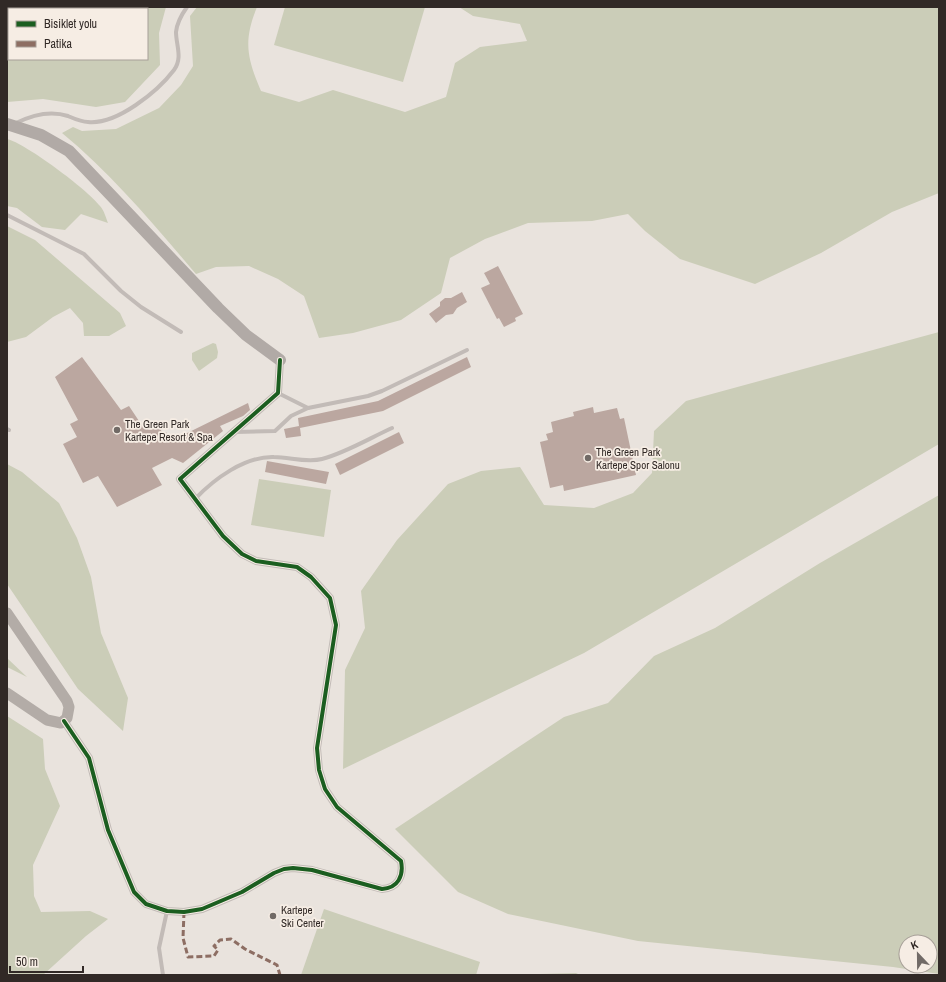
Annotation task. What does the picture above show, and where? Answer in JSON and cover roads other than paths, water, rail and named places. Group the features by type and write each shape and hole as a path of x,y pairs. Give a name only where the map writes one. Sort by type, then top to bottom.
{"main road":[{"path":"9,125 41,135 69,151 246,336 280,360"}],"street":[{"path":"64,721 89,758 95,775 105,820 134,892 146,904 167,911 184,912 202,908 242,892 284,869 304,868 382,890 393,888 402,874 401,861 337,808 330,799 320,775 317,760 317,748 336,625 330,598 311,577 297,567 256,561 242,554 223,536 180,479 278,393 280,360"},
{"path":"7,613 67,701 69,713 64,721 58,723 47,720 7,693"}],"lane":[{"path":"9,125 26,118 46,113 67,116 85,122 97,122 128,110 142,102 168,78 175,68 179,53 176,30 181,15 187,7"},
{"path":"7,215 84,254 121,291 141,307 181,332"},
{"path":"233,432 275,431 290,416 308,408 368,396 382,391 467,350"},
{"path":"278,393 308,408"},
{"path":"195,499 216,479 255,459 274,457 309,460 322,459 392,428"},
{"path":"163,975 159,948 167,911"}],"place":[{"name":"The Green Park Kartepe Resort & Spa","path":"117,430"},
{"name":"The Green Park Kartepe Spor Salonu","path":"588,458"},
{"name":"Kartepe Ski Center","path":"273,916"}]}
